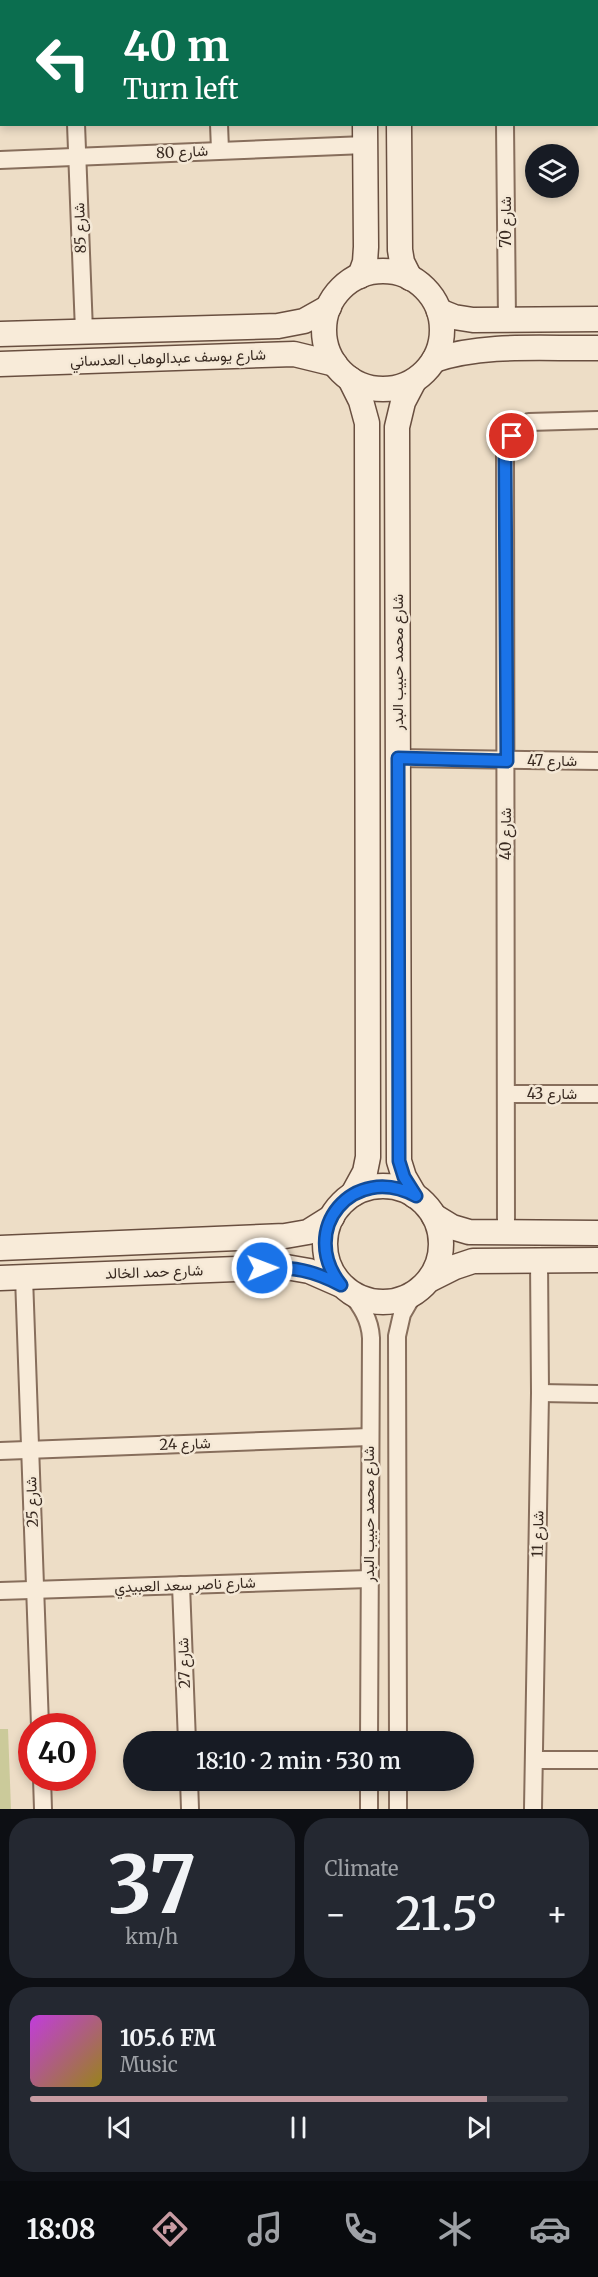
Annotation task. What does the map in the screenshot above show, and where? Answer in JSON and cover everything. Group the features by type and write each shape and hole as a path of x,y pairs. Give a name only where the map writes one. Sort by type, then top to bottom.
{"street":[{"name":"شارع 85","path":"76,126 84,331"},
{"path":"219,126 220,150"},
{"path":"399,126 400,250 402,262 410,278"},
{"name":"شارع 70","path":"505,126 507,320"},
{"name":"شارع 80","path":"0,160 220,150 365,135"},
{"path":"360,276 365,262 366,247 365,135"},
{"path":"390,272 410,278 427,292 438,311 442,331 439,351 422,375 414,381 393,388 371,388 342,371 330,355 324,336 329,307 345,286 360,276 390,272"},
{"name":"شارع يوسف عبدالوهاب العدساني","path":"0,334 295,323 312,318 329,307"},
{"path":"438,311 466,320 598,319"},
{"path":"294,354 299,350 304,339 303,332 295,323"},
{"path":"434,360 484,350 598,348"},
{"name":"شارع يوسف عبدالوهاب العدساني","path":"0,364 294,354 342,371"},
{"name":"شارع محمد حبيب البدر","path":"342,371 362,401 367,423 368,1137 366,1172 353,1194"},
{"name":"شارع محمد حبيب البدر","path":"414,381 403,402 397,427 397,566 399,1138 400,1168 416,1196"},
{"path":"367,423 374,417 383,416 392,420 397,427"},
{"name":"شارع 40","path":"506,1233 505,458 512,436 523,425 536,421 598,420"},
{"path":"367,566 377,571 388,571 397,566"},
{"path":"369,601 378,594 390,596 398,604"},
{"name":"شارع 47","path":"398,758 507,761 598,760"},
{"path":"367,932 376,940 388,942 399,937"},
{"path":"367,975 378,967 391,969 399,979"},
{"name":"شارع 43","path":"507,1094 598,1094"},
{"path":"368,1137 378,1144 390,1144 399,1138"},
{"path":"598,1233 465,1232 447,1225 416,1196 396,1187 385,1186 363,1189 340,1205 327,1228 326,1254 329,1266 345,1289 359,1298 381,1303 403,1300 466,1262 598,1260"},
{"path":"422,1287 439,1262 442,1243 434,1215"},
{"name":"شارع حمد الخالد","path":"0,1248 285,1236 308,1232 332,1217"},
{"path":"285,1236 292,1242 296,1252 293,1261 286,1268"},
{"name":"شارع 11","path":"533,1809 540,1393 538,1260"},
{"name":"شارع حمد الخالد","path":"12,1277 286,1268 309,1271 345,1289"},
{"name":"شارع 25","path":"12,1277 30,1450 39,1713"},
{"name":"شارع محمد حبيب البدر","path":"398,1731 397,1350 400,1321 422,1287"},
{"name":"شارع محمد حبيب البدر","path":"345,1289 363,1309 369,1324 369,1731"},
{"path":"370,1347 376,1340 385,1338 393,1342 397,1350"},
{"path":"540,1393 598,1394"},
{"name":"شارع 24","path":"0,1451 369,1437"},
{"name":"شارع ناصر سعد العبيدي","path":"0,1591 369,1579"},
{"name":"شارع 27","path":"181,1585 187,1731"},
{"path":"370,1657 382,1668 391,1667 398,1662"},
{"path":"369,1691 375,1684 384,1682 393,1685 398,1692"},
{"path":"534,1760 598,1760"},
{"path":"42,1791 43,1809"},
{"path":"189,1791 190,1809"},
{"path":"369,1791 369,1809"},
{"path":"398,1791 398,1809"}],"shaded area":[{"path":"0,1729 8,1729 11,1809 0,1809"}],"route":[{"path":"262,1268 300,1269 318,1274 341,1285 329,1266 326,1254 327,1228 334,1212 353,1194 374,1186 396,1187 416,1196 404,1177 399,1161 398,758 507,761 505,458 512,436"}]}
